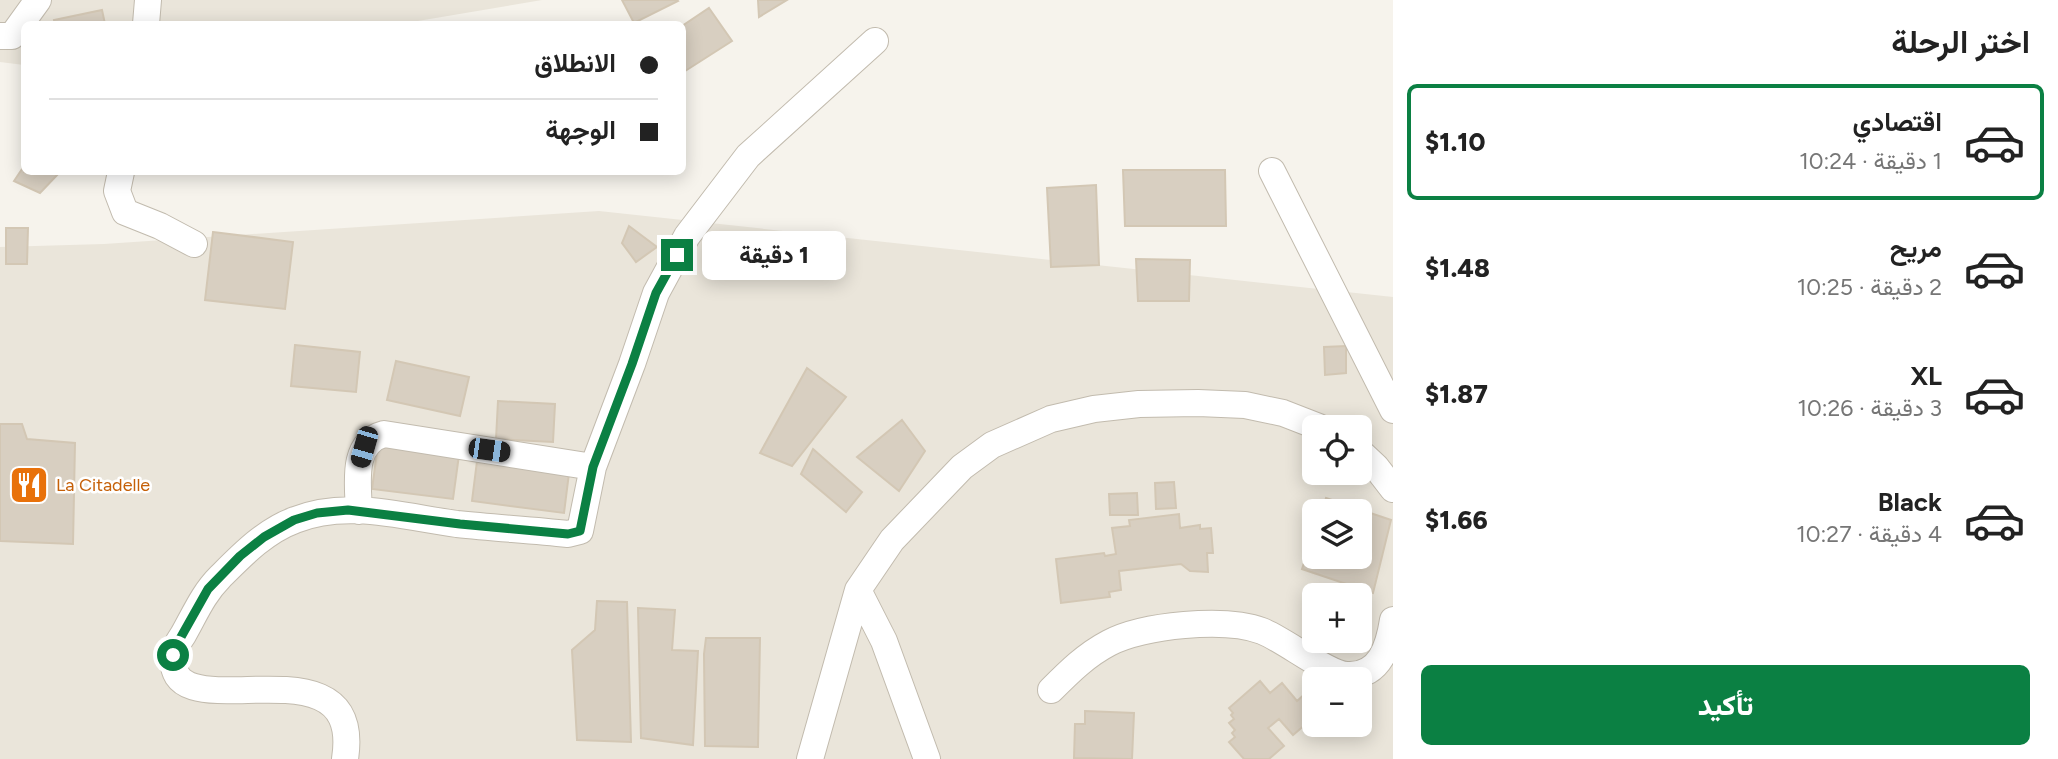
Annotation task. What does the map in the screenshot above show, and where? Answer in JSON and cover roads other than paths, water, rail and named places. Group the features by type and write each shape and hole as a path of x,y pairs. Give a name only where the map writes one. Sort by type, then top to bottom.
{"street":[{"path":"23,21 38,0"},
{"path":"146,21 148,0"},
{"path":"0,36 12,36 21,24"},
{"path":"345,759 348,740 344,724 336,707 322,698 302,691 226,691 194,688 181,680 175,669 173,655 208,589 240,556 264,537 294,520 348,510 568,534 580,531 593,467 656,293 687,236 748,156 875,41"},
{"path":"1272,171 1393,410"},
{"path":"120,175 117,191 125,212 194,244"},
{"path":"810,759 858,590 892,540 962,467 992,445 1051,419 1094,409 1139,404 1245,405 1283,413 1302,420"},
{"path":"359,510 358,467 364,447 374,437 384,434 593,467"},
{"path":"1376,459 1393,489"},
{"path":"858,590 884,641 927,759"},
{"path":"1051,690 1072,668 1112,641 1168,627 1200,624 1241,625 1262,631 1288,643 1334,672 1359,674 1378,663 1386,650 1393,620"}],"place":[{"name":"La Citadelle","path":"29,485"}]}
